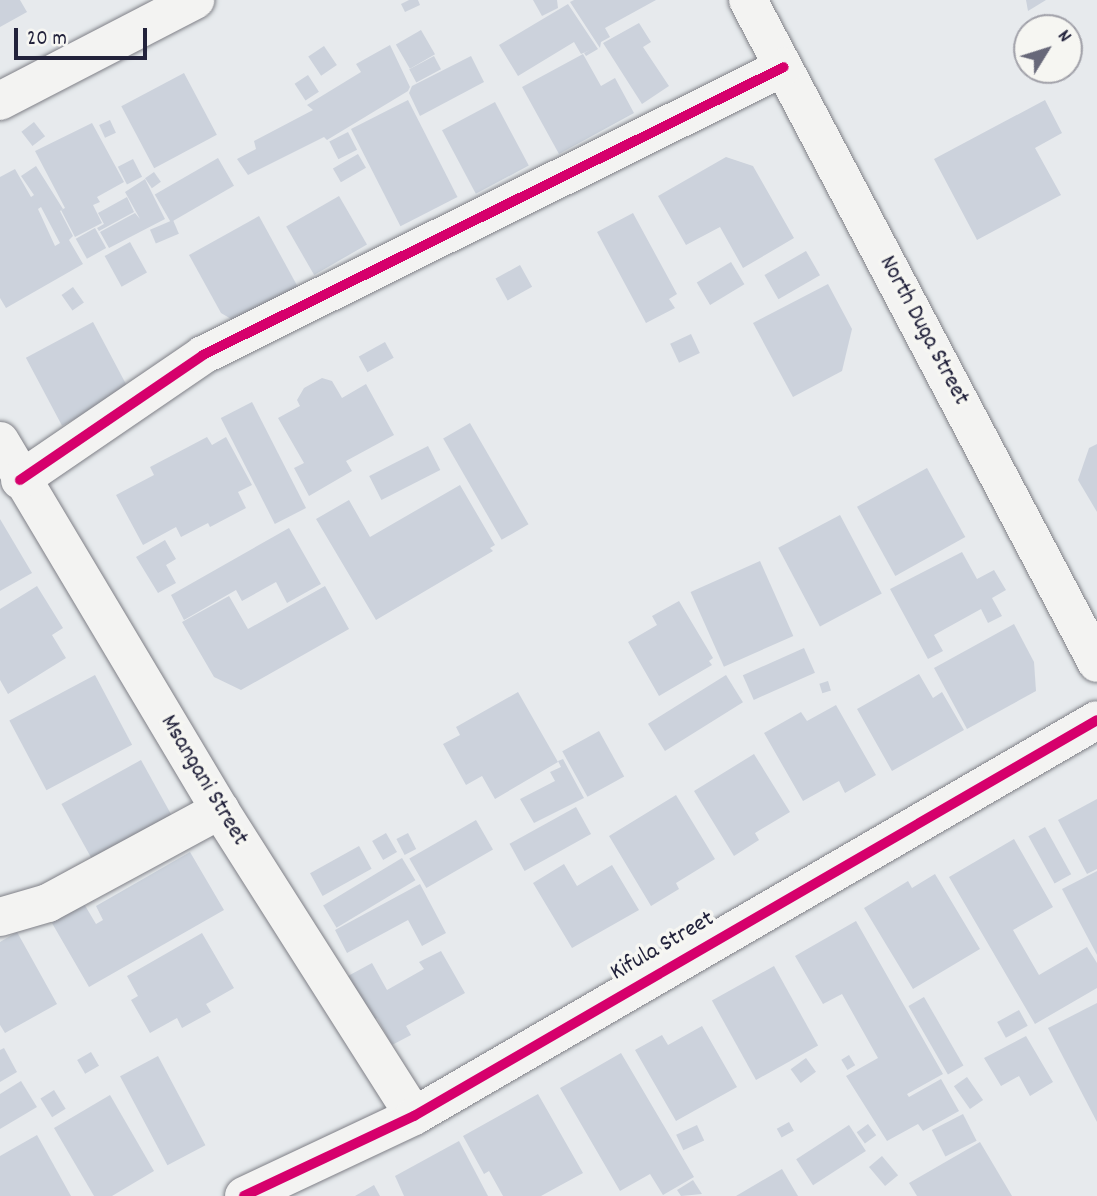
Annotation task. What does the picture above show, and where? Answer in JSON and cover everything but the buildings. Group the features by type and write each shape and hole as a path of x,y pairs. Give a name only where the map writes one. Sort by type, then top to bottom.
{"street":[{"path":"0,101 195,0"},
{"name":"North Duga Street","path":"748,0 1097,663"},
{"path":"20,480 204,355 784,67"},
{"name":"Msangani Street","path":"0,441 20,480 220,810 414,1116"},
{"name":"Kifula Street","path":"244,1196 414,1116 1097,720"},
{"path":"0,917 48,903 220,810"}],"cycle path":[{"path":"20,480 203,355 784,67"},
{"path":"244,1196 414,1116 1097,720"}]}
